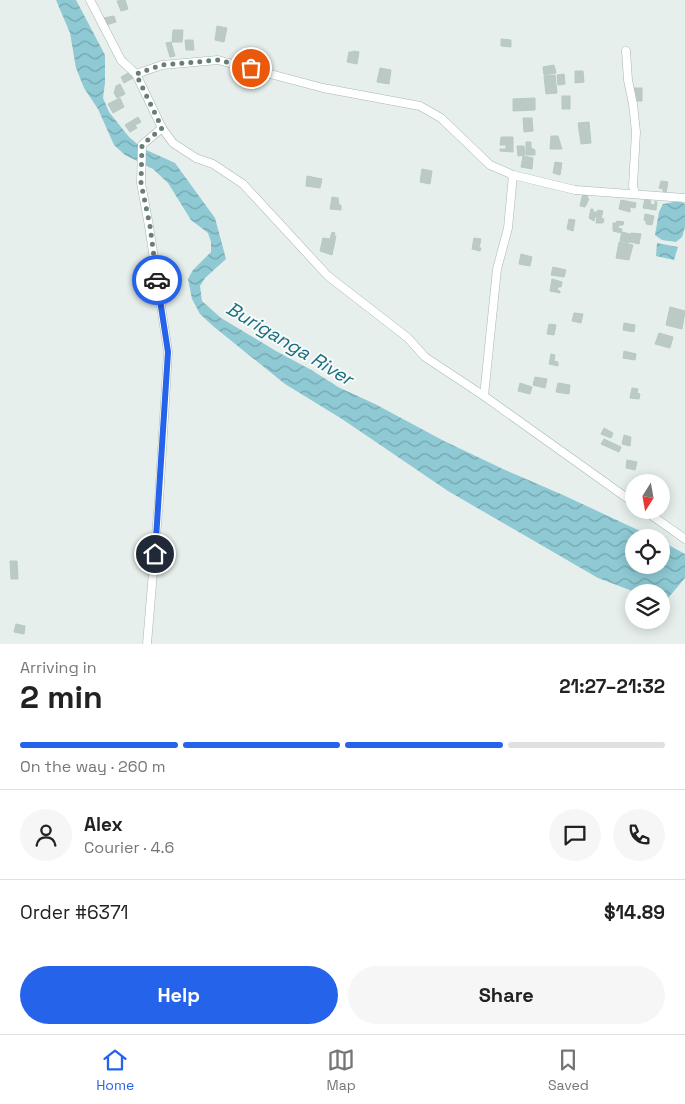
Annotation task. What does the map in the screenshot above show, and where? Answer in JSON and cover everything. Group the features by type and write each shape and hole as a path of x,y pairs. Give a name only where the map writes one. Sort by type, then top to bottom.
{"street":[{"path":"90,0 121,60 136,74 162,128 173,142 196,158 213,164 244,184 328,276 408,338 425,357 484,396 625,497"},
{"path":"626,51 628,80 636,132 633,186 635,194"},
{"path":"136,74 162,65 218,60 324,88 420,106 441,118 490,165 513,175 574,190 685,198"},
{"path":"147,644 159,500 168,352 150,226 141,183 142,145 162,128"},
{"path":"484,396 497,269 508,228 513,175"},
{"path":"657,519 685,539"}],"water":[{"path":"56,0 76,0 105,55 103,98 109,112 129,137 142,148 175,163 215,218 226,259 205,278 200,286 202,301 221,318 338,387 375,404 444,441 636,529 625,529 625,574 670,574 670,546 685,554 685,578 670,596 670,584 625,584 625,588 598,578 448,491 342,419 285,384 200,314 192,299 188,279 193,270 211,252 211,242 208,233 191,220 168,183 153,169 125,155 114,145 98,109 84,88 76,68 70,33"},
{"path":"679,201 685,204 685,227 682,237 676,242 662,240 655,235 659,212 663,204"},
{"path":"657,243 678,247 674,260 656,256"}],"building":[{"path":"125,0 128,9 121,11 117,1"},
{"path":"114,16 116,22 106,25 104,18"},
{"path":"217,26 227,28 224,42 215,40"},
{"path":"173,30 183,30 182,42 172,42"},
{"path":"501,39 511,40 511,47 501,46"},
{"path":"185,40 193,40 194,50 186,50"},
{"path":"171,42 175,56 170,57 166,43"},
{"path":"349,52 359,52 357,64 347,62"},
{"path":"554,65 556,73 544,75 543,67"},
{"path":"380,68 391,70 389,84 377,82"},
{"path":"575,71 583,71 584,82 575,83"},
{"path":"130,72 133,78 124,83 121,77"},
{"path":"564,74 565,84 558,85 557,75"},
{"path":"555,75 557,93 546,94 544,76"},
{"path":"120,84 125,94 117,98 114,93 116,86"},
{"path":"634,88 642,88 642,101 634,101"},
{"path":"562,96 570,96 570,109 562,109"},
{"path":"120,98 124,107 113,113 108,104"},
{"path":"535,98 535,110 513,111 513,99"},
{"path":"138,117 141,122 135,125 137,128 130,132 125,125"},
{"path":"523,118 532,118 533,131 524,132"},
{"path":"589,122 591,143 581,144 578,123"},
{"path":"551,136 558,136 562,149 550,149"},
{"path":"501,137 513,137 513,152 500,151 500,149 506,149 506,145 500,145"},
{"path":"526,142 531,142 531,148 535,150 535,155 526,155"},
{"path":"517,146 524,146 525,155 518,156"},
{"path":"523,156 533,158 532,169 521,167"},
{"path":"555,162 562,163 560,175 553,173"},
{"path":"422,169 432,171 430,184 420,182"},
{"path":"307,176 322,179 320,188 306,186"},
{"path":"661,181 668,182 666,193 663,192 663,189 659,188"},
{"path":"583,193 588,194 587,198 589,199 585,207 580,206"},
{"path":"332,197 338,198 341,210 330,209"},
{"path":"645,199 651,201 650,204 655,205 655,201 657,202 656,210 643,208"},
{"path":"621,200 636,203 635,208 630,207 630,212 619,209"},
{"path":"591,209 593,209 593,212 603,211 601,218 604,219 603,223 596,223 597,217 595,217 594,221 589,218"},
{"path":"645,214 654,216 652,225 646,224 644,220"},
{"path":"569,219 575,220 573,231 567,229"},
{"path":"617,221 624,222 618,228 622,229 621,233 613,231 613,223"},
{"path":"332,232 336,236 332,255 320,251 323,238 330,239"},
{"path":"622,232 630,234 629,243 620,241"},
{"path":"631,233 641,234 639,244 630,242"},
{"path":"474,238 481,239 480,251 472,249"},
{"path":"619,242 633,245 629,260 616,258"},
{"path":"521,254 532,257 530,266 519,264"},
{"path":"553,267 566,270 564,277 551,275"},
{"path":"552,279 562,282 561,287 558,287 557,290 560,293 550,291"},
{"path":"670,307 685,311 682,329 666,325"},
{"path":"574,313 583,314 581,323 572,321"},
{"path":"624,323 635,325 634,332 623,330"},
{"path":"549,324 556,325 554,335 547,334"},
{"path":"659,333 673,337 670,348 655,344"},
{"path":"624,351 636,354 635,360 623,358"},
{"path":"551,354 555,355 554,361 558,362 558,366 549,364"},
{"path":"535,377 547,379 545,388 533,385"},
{"path":"520,383 532,387 530,394 518,391"},
{"path":"558,383 570,385 569,394 556,392"},
{"path":"632,388 638,389 639,399 630,398"},
{"path":"604,428 613,433 611,438 601,434"},
{"path":"624,435 631,437 630,446 622,444"},
{"path":"604,439 621,447 619,452 601,444"},
{"path":"627,460 637,462 635,470 626,468"},
{"path":"10,561 17,561 18,579 11,579"},
{"path":"16,624 25,626 24,634 14,632"}],"way so far":[{"path":"157,280 150,226 141,183 142,145 162,128 136,74 162,65 218,60 251,68"}],"route":[{"path":"155,554 168,352 157,280"}],"water label":[{"name":"Buriganga River","path":"290,343"}]}
